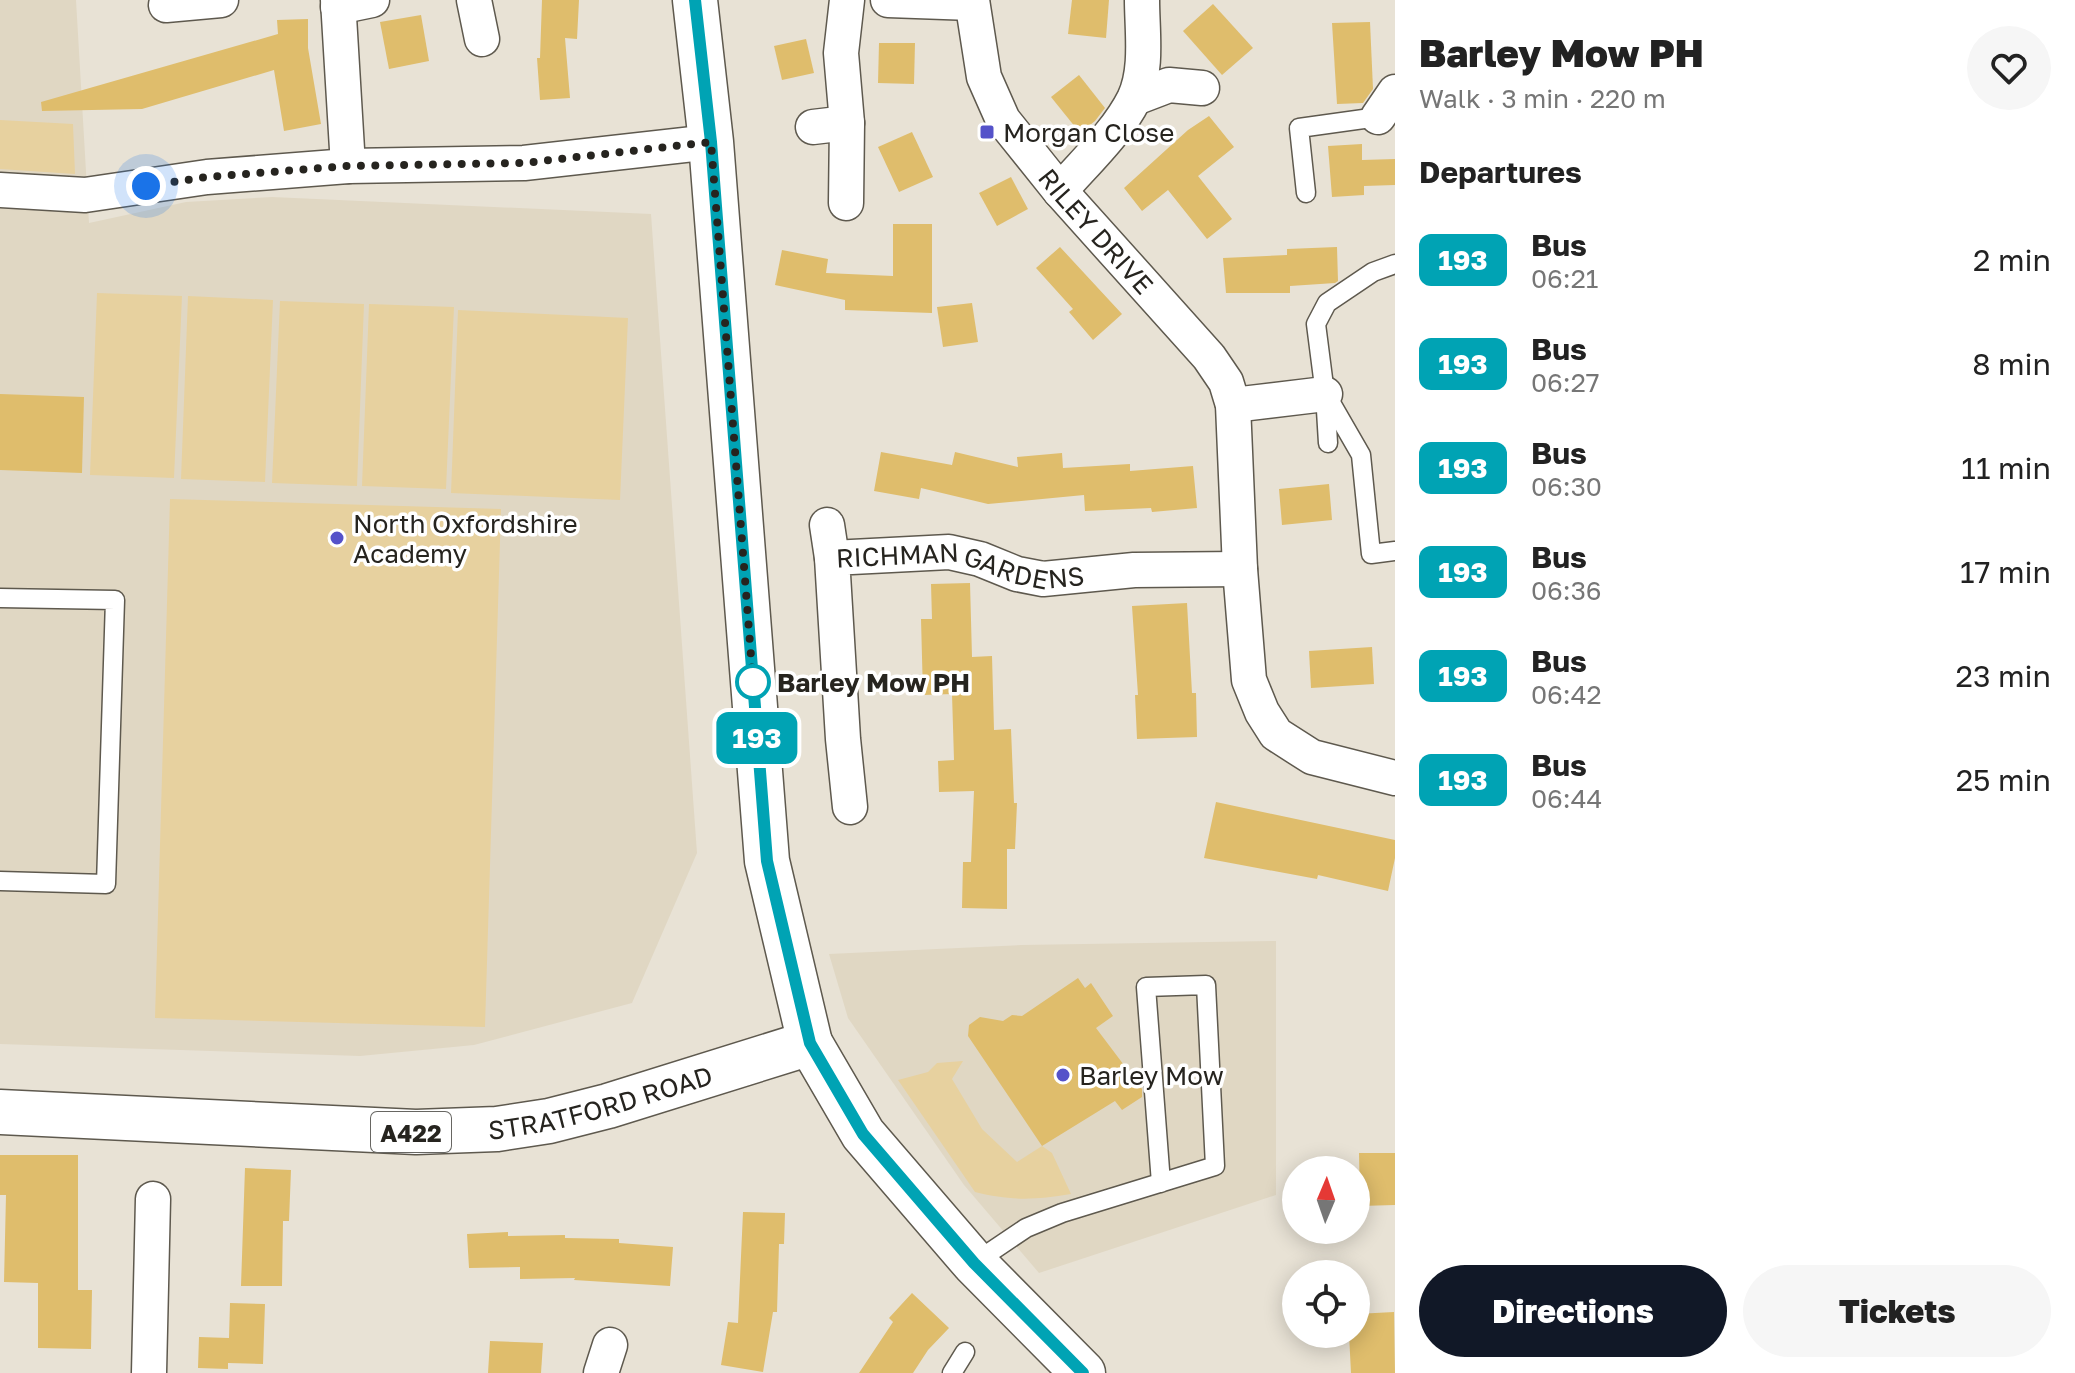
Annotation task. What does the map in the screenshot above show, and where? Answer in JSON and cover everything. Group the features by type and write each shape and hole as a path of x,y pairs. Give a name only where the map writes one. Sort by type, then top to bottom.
{"main road":[{"path":"695,0 711,142 767,861 810,1043 863,1134 974,1263 1083,1373"},
{"name":"STRATFORD ROAD","path":"0,1112 416,1132 497,1129 549,1121 608,1106 810,1043"}],"street":[{"path":"166,5 221,0"},
{"path":"348,166 338,4 372,0"},
{"path":"474,0 482,39"},
{"path":"846,203 830,125 847,0"},
{"path":"888,0 972,1"},
{"path":"1060,191 1135,98 1141,69 1142,0"},
{"name":"RILEY DRIVE","path":"972,1 984,77 1003,120 1060,191 1209,357 1226,382 1233,405 1240,569 1249,680 1262,712 1276,734 1312,757 1395,778"},
{"path":"1135,98 1169,85 1202,88"},
{"path":"0,190 85,195 207,177 348,166 524,163 711,142"},
{"path":"1233,405 1325,394"},
{"name":"RICHMAN GARDENS","path":"850,807 830,542 949,552 1043,579 1134,570 1240,569"},
{"path":"149,1373 153,1199"}],"lane":[{"path":"1306,193 1299,128 1387,104"},
{"path":"1328,443 1316,324 1330,301 1373,272 1395,264"},
{"path":"1325,394 1361,455 1371,554 1395,551"},
{"path":"0,598 115,600 106,884 0,881"},
{"path":"974,1263 1026,1228 1062,1213 1161,1183 1215,1166 1206,985 1146,987 1161,1183"},
{"path":"952,1373 965,1352"}],"shaded area":[{"name":"North Oxfordshire Academy","path":"0,0 76,0 89,223 186,202 272,197 651,214 697,853 632,1003 474,1045 360,1056 0,1044"},
{"path":"0,120 73,124 75,174 0,169"},
{"path":"97,293 182,296 174,478 90,475"},
{"path":"188,296 273,300 265,482 181,479"},
{"path":"280,301 364,304 357,486 272,483"},
{"path":"369,304 454,307 446,489 362,486"},
{"path":"458,310 628,318 620,500 451,493"},
{"path":"170,499 501,509 485,1027 155,1018"},
{"path":"1276,941 1276,1195 1039,1273 964,1185 848,1018 829,954 1021,945"},
{"path":"963,1061 952,1079 982,1129 1017,1162 1042,1146 1052,1153 1071,1194 1023,1199 975,1192 898,1080 928,1072 937,1063"}],"building":[{"path":"542,0 579,0 577,39 565,38 570,98 540,100 537,58 540,58"},
{"path":"1072,0 1109,0 1106,38 1068,34"},
{"path":"1213,4 1253,48 1222,75 1183,31"},
{"path":"421,15 429,61 389,69 380,22"},
{"path":"308,19 308,48 321,124 284,131 274,70 142,109 42,111 41,102 278,34 277,20"},
{"path":"1370,22 1373,89 1363,103 1337,104 1332,23"},
{"path":"806,39 814,73 782,80 774,46"},
{"path":"879,43 915,43 914,84 878,83"},
{"path":"1079,75 1105,108 1080,133 1051,97"},
{"path":"1209,116 1234,147 1198,176 1232,219 1207,239 1168,190 1142,211 1124,188 1188,130"},
{"path":"912,132 933,177 899,192 878,147"},
{"path":"1362,144 1362,160 1395,159 1395,185 1364,186 1364,195 1332,197 1328,146"},
{"path":"1011,177 1028,209 997,226 979,193"},
{"path":"893,224 932,224 932,313 845,310 845,300 775,285 782,250 828,259 826,273 893,276"},
{"path":"1060,247 1122,314 1093,340 1069,312 1073,309 1036,268"},
{"path":"1337,247 1338,281 1335,283 1290,286 1290,293 1226,293 1223,258 1287,255 1287,249"},
{"path":"972,303 978,342 943,347 937,307"},
{"path":"0,394 84,397 82,473 0,470"},
{"path":"881,452 952,465 955,452 1018,467 1017,457 1062,453 1063,468 1130,464 1130,471 1193,466 1197,508 1152,512 1151,508 1085,511 1084,495 988,504 921,488 919,499 874,491"},
{"path":"1329,484 1332,520 1282,525 1279,489"},
{"path":"970,583 972,657 992,656 994,730 1011,729 1014,803 1017,803 1015,849 1007,849 1007,909 962,908 963,862 971,862 974,791 939,792 938,761 954,760 952,694 923,695 921,619 932,619 931,584"},
{"path":"1187,603 1197,737 1137,739 1135,695 1138,695 1132,606"},
{"path":"1372,647 1374,684 1311,688 1309,651"},
{"path":"1216,802 1395,840 1395,858 1388,891 1318,875 1317,879 1204,858"},
{"name":"Barley Mow","path":"1078,978 1085,988 1091,983 1113,1016 1096,1028 1142,1089 1142,1097 1122,1110 1115,1101 1042,1146 968,1036 969,1025 980,1017 1003,1021 1012,1015 1022,1016"},
{"path":"1359,1153 1395,1153 1395,1205 1370,1206 1370,1156 1359,1156"},
{"path":"0,1155 78,1155 78,1290 92,1290 91,1349 38,1348 38,1283 4,1282 6,1195 0,1195"},
{"path":"245,1168 291,1170 289,1221 283,1221 282,1286 241,1286"},
{"path":"743,1212 785,1213 784,1244 779,1244 777,1312 773,1312 763,1372 721,1365 728,1322 738,1323"},
{"path":"508,1232 508,1236 565,1235 565,1238 619,1239 619,1243 673,1247 670,1286 575,1278 520,1279 520,1267 469,1268 467,1234"},
{"path":"912,1293 949,1328 928,1350 913,1373 859,1373 893,1322 889,1318"},
{"path":"230,1303 265,1304 263,1364 228,1363 228,1369 198,1368 199,1337 229,1338"},
{"path":"1394,1312 1395,1373 1351,1373 1350,1348 1370,1348 1370,1313"},
{"path":"490,1341 543,1343 541,1373 488,1373"}],"bus line":[{"name":"193","path":"695,0 711,142 767,861 810,1043 863,1134 974,1263 1083,1373"}],"place":[{"name":"Morgan Close","path":"987,132"},
{"name":"North Oxfordshire Academy","path":"337,538"},
{"name":"Barley Mow PH","path":"753,682"},
{"name":"Barley Mow","path":"1063,1075"}],"route":[{"path":"146,186 207,177 348,166 524,163 711,142 753,682"}]}
